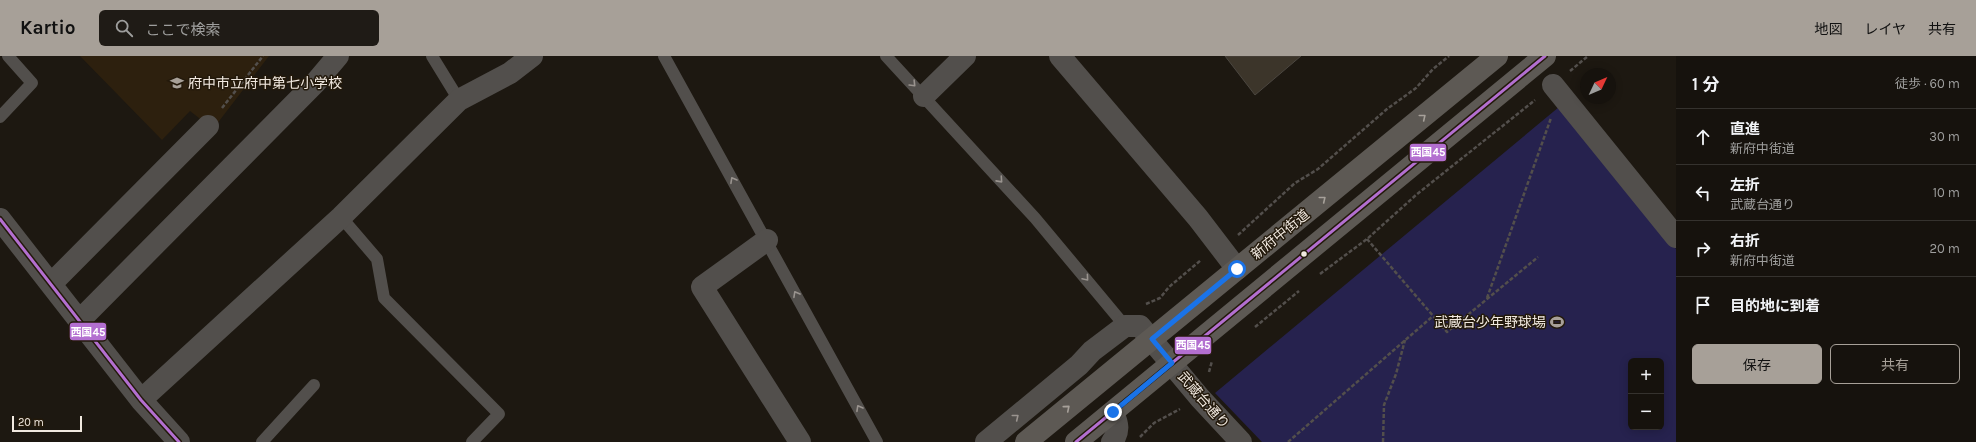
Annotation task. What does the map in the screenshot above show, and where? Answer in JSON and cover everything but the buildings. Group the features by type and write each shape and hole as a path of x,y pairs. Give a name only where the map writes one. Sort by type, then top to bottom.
{"main road":[{"name":"新府中街道","path":"1026,442 1497,56"},
{"path":"1076,442 1545,56"}],"street":[{"path":"79,321 316,82 338,56"},
{"path":"141,400 341,217 459,100 510,72 532,56"},
{"path":"924,96 965,56"},
{"path":"1060,56 1198,218 1237,269"},
{"path":"1557,89 1676,237"},
{"path":"51,284 208,126"},
{"path":"0,219 141,400 178,442"},
{"path":"767,240 702,287 800,442"},
{"path":"986,442 1079,365 1092,350 1125,326"},
{"name":"武蔵台通り","path":"1125,326 1140,326 1200,398 1241,442"},
{"path":"1112,442 1117,434 1118,425 1113,412"}],"lane":[{"path":"0,117 32,83 8,56"},
{"path":"432,56 459,100"},
{"path":"664,56 767,240 877,442"},
{"path":"886,56 1035,218 1125,326"},
{"path":"341,217 377,259 384,298 499,414 472,442"},
{"path":"262,442 314,385"}],"path":[{"path":"208,126 263,56"},
{"path":"1316,277 1366,239 1416,195 1557,89 1588,56"},
{"path":"1487,299 1557,89"},
{"path":"1366,239 1447,332 1538,257"},
{"path":"1250,331 1304,287"},
{"path":"1288,442 1434,316"},
{"path":"1383,442 1384,405 1396,374 1405,340"},
{"path":"1208,374 1211,362 1214,359"},
{"path":"1135,442 1154,423 1182,408"}],"shaded area":[{"name":"府中市立府中第七小学校","path":"80,56 269,56 213,129 190,111 162,140"},
{"path":"1559,107 1676,249 1676,442 1262,442 1215,393"}],"transit line":[{"name":"西国45","path":"1076,442 1545,56"},
{"name":"西国45","path":"0,219 141,400 179,442"}],"place":[{"name":"府中市立府中第七小学校","path":"177,83"},
{"name":"武蔵台少年野球場","path":"1557,322"}],"route":[{"path":"1113,412 1172,363 1152,339 1237,269"}]}
